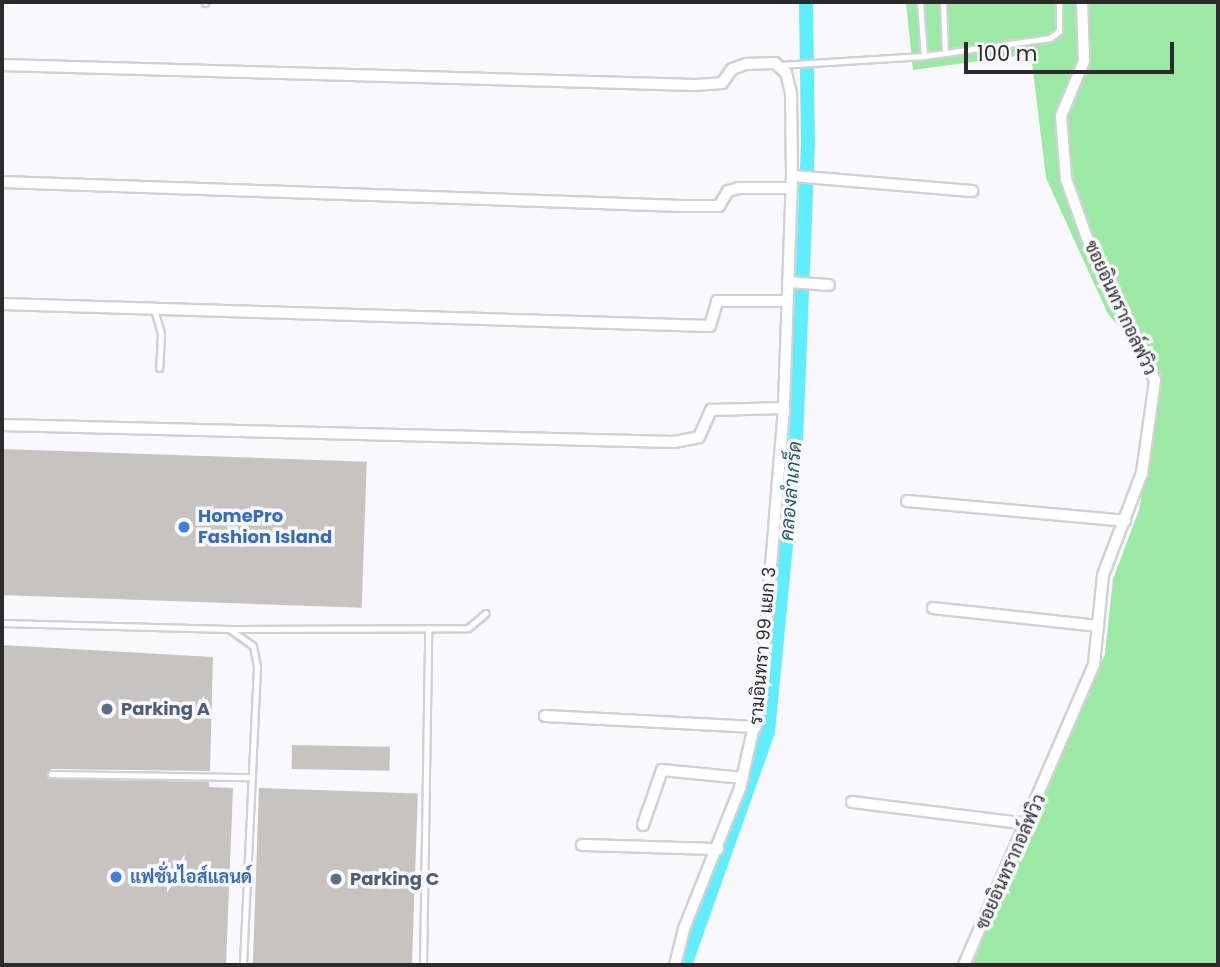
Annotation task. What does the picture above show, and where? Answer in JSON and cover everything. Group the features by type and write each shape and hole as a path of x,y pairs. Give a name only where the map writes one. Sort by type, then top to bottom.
{"street":[{"name":"ซอยอินทรากอล์ฟวิว","path":"964,965 1028,824 1094,664 1103,575 1142,473 1155,380 1087,238 1066,179 1061,116 1084,61 1082,2"},
{"path":"2,65 695,85 722,83 732,69 746,64 783,65"},
{"name":"รามอินทรา 99 แยก 3","path":"675,965 688,918 718,849 743,778 756,727 784,408 787,300 792,282 792,188 797,176 791,93 783,65"},
{"path":"797,176 972,191"},
{"path":"2,182 682,206 719,206 728,191 739,188 792,188"},
{"path":"792,282 829,285"},
{"path":"2,304 710,326 717,301 787,300"},
{"path":"2,425 674,442 699,437 711,410 784,408"},
{"path":"907,501 1125,521"},
{"path":"933,608 1098,626"},
{"path":"545,716 756,727"},
{"path":"643,825 662,770 743,778"},
{"path":"852,802 1028,824"},
{"path":"582,845 718,849"}],"lane":[{"path":"920,2 924,56"},
{"path":"943,2 945,53"},
{"path":"783,65 812,61 924,56 1050,38 1059,31 1059,2"},
{"path":"154,309 161,334 159,368"},
{"path":"2,623 229,629 468,628 486,613"},
{"path":"423,965 428,628"},
{"path":"229,629 253,646 257,667 243,965"},
{"path":"51,774 252,777"}],"green space":[{"path":"906,2 1218,2 1218,965 972,965 1105,654 1113,579 1139,510 1162,376 1108,314 1046,178 1031,54 913,70"}],"building":[{"name":"HomePro Fashion Island","path":"2,449 367,462 362,608 2,595"},
{"name":"แฟชั่นไอส์แลนด์","path":"2,645 213,657 210,771 51,769 46,775 51,779 209,782 209,787 233,788 226,965 2,965"},
{"path":"292,745 390,747 390,771 292,769"},
{"name":"Parking C","path":"259,788 418,794 412,965 253,965"}],"waterway":[{"name":"คลองลำเกร็ด","path":"685,965 768,732 796,441 808,146 806,2"}],"place":[{"name":"HomePro Fashion Island","path":"184,527"},
{"name":"Parking A","path":"107,709"},
{"name":"แฟชั่นไอส์แลนด์","path":"116,877"},
{"name":"Parking C","path":"336,879"}]}
